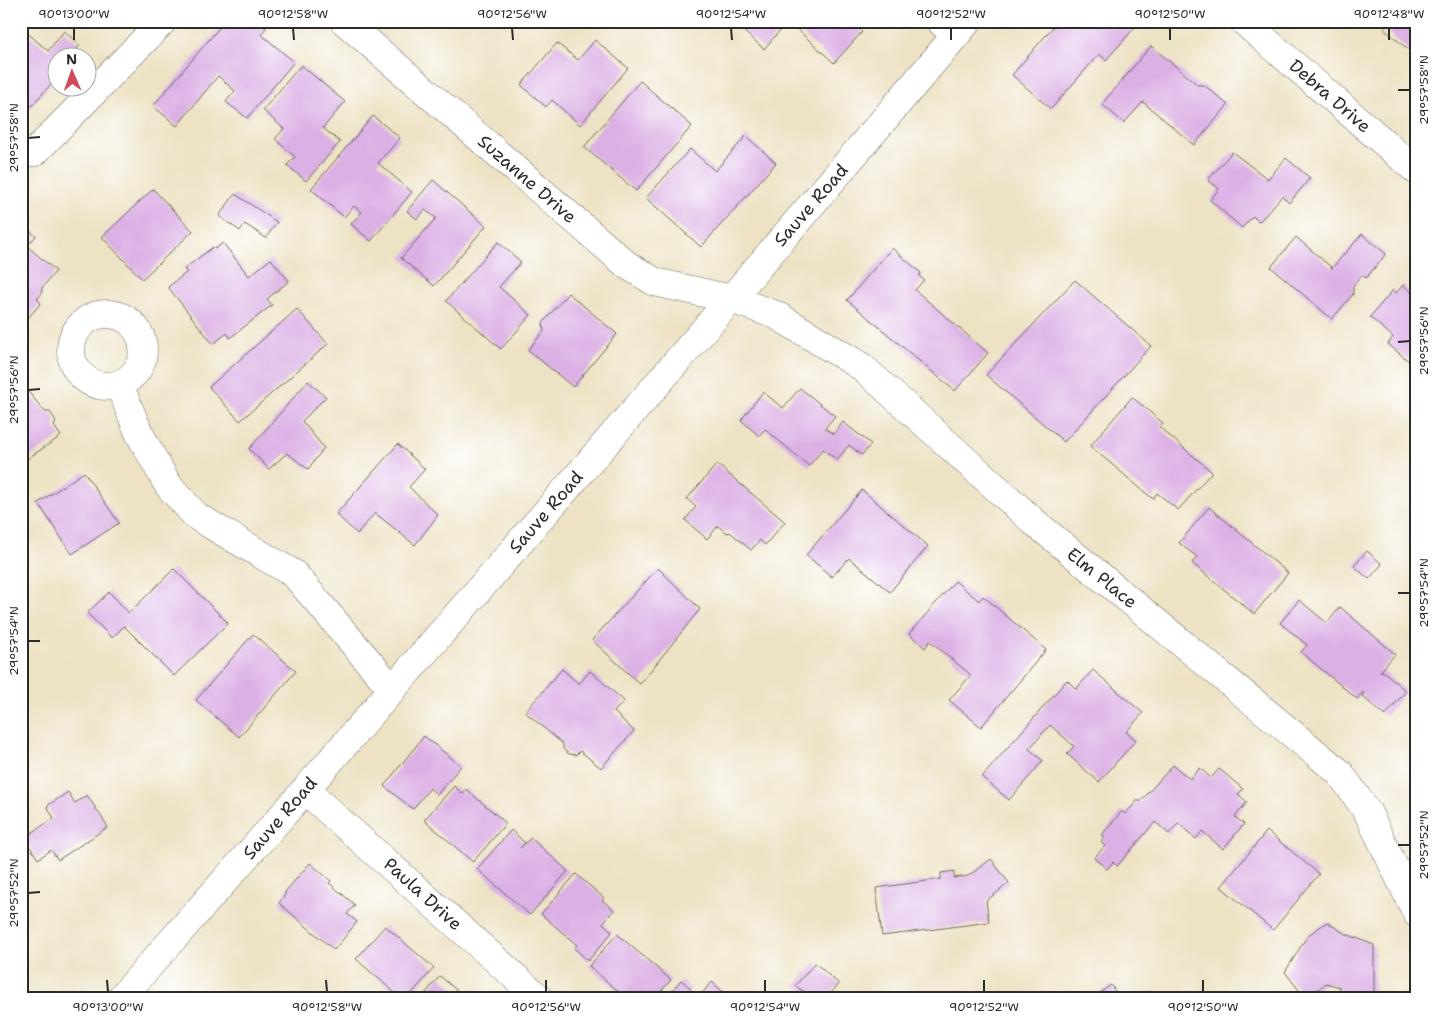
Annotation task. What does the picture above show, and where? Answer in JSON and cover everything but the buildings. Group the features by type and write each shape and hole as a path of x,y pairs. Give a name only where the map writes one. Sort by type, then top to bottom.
{"street":[{"path":"28,152 162,21"},
{"name":"Suzanne Drive","path":"344,21 627,265 655,282 731,299"},
{"name":"Debra Drive","path":"1243,21 1417,171"},
{"name":"Sauve Road","path":"120,999 305,790 731,299 954,26"},
{"name":"Elm Place","path":"731,299 776,315 862,367 1033,521 1340,773 1368,813 1417,914"},
{"path":"119,384 139,434 168,486 196,516 294,574 392,689"},
{"name":"Paula Drive","path":"305,790 540,999"}]}
